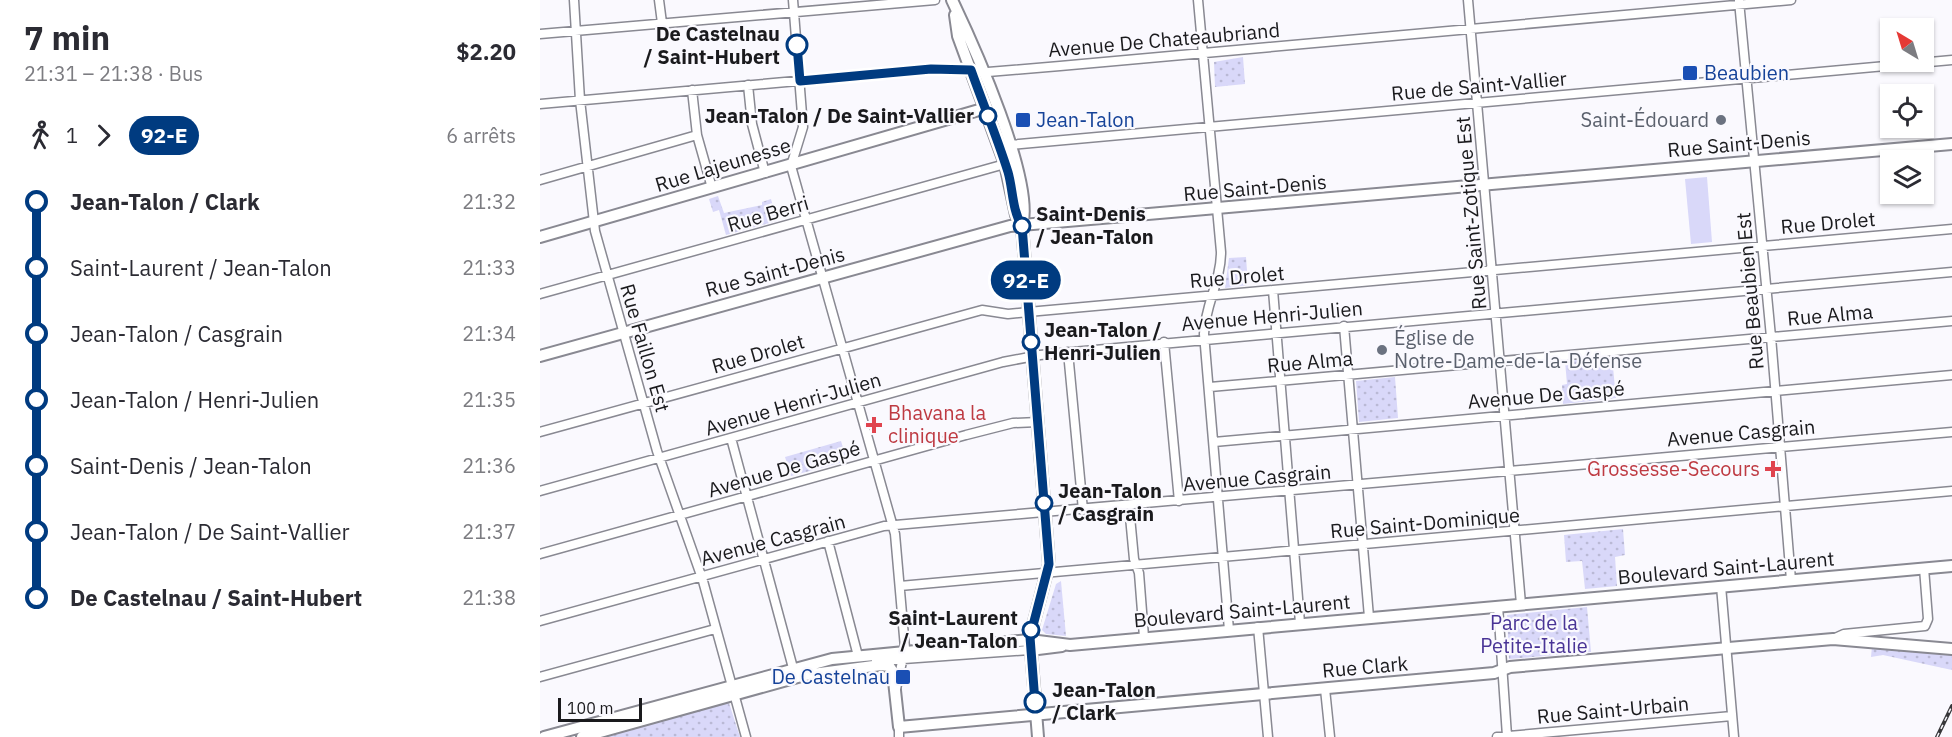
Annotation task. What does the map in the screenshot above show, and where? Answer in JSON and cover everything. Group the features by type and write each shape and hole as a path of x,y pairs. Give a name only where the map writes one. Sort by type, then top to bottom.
{"main road":[{"path":"952,0 958,36 1009,144 1020,181 1048,574 1030,645 1038,737"},
{"path":"976,71 1005,164 1017,218 1022,226"},
{"name":"Rue Lajeunesse","path":"540,237 986,108"},
{"name":"Rue Saint-Denis","path":"540,356 995,230 1952,144"},
{"name":"Boulevard Saint-Laurent","path":"582,737 733,690 793,668 858,656 905,655 1030,645 1070,645 1952,566"},
{"name":"Rue Clark","path":"899,732 1036,714 1494,674 1510,667 1833,639 1952,649"},
{"name":"Boulevard Saint-Laurent","path":"544,737 733,690 805,675 855,668 889,666 893,674 895,692"},
{"path":"895,692 899,732"}],"street":[{"name":"Rue Faillon Est","path":"574,0 576,26 574,31 580,100 594,222 659,458 701,577 746,737"},
{"path":"659,0 662,23"},
{"path":"793,0 803,129 791,165 893,526 905,655 895,692"},
{"path":"540,34 935,0"},
{"path":"1198,0 1221,256 1206,315 1205,339 1229,630"},
{"name":"Rue Saint-Zotique Est","path":"1468,0 1521,604"},
{"name":"Avenue De Chateaubriand","path":"540,104 931,69 976,71 1203,53 1739,2 1791,0"},
{"name":"Rue Beaubien Est","path":"1739,2 1767,288 1791,580"},
{"name":"Rue de Saint-Vallier","path":"1009,144 1952,60"},
{"path":"748,85 752,124 765,173"},
{"path":"692,90 697,135 712,188"},
{"path":"540,180 697,135"},
{"name":"Rue Berri","path":"540,294 1005,164"},
{"name":"Rue Drolet","path":"540,432 982,310 1008,314 1952,229"},
{"name":"Avenue Henri-Julien","path":"540,491 1003,362 1032,357 1164,342 1952,272"},
{"path":"1273,290 1300,623"},
{"name":"Rue Alma","path":"1210,387 1952,321"},
{"path":"1344,326 1369,617"},
{"path":"1164,342 1179,501"},
{"path":"1068,352 1083,510"},
{"name":"Avenue De Gaspé","path":"1214,442 1952,375"},
{"name":"Avenue De Gaspé","path":"540,554 985,430 1017,423 1038,422"},
{"name":"Avenue Casgrain","path":"540,621 828,541 893,526 1952,432"},
{"path":"731,438 793,668"},
{"name":"Rue Saint-Dominique","path":"900,586 1952,491"},
{"path":"1129,506 1144,637"},
{"path":"828,541 858,656"},
{"name":"Rue Clark","path":"1833,639 1844,634 1925,626 1928,619 1924,568"},
{"path":"1721,586 1734,737"},
{"path":"1498,606 1507,736"},
{"path":"1258,627 1268,737"},
{"path":"540,677 715,629"},
{"name":"Boulevard Saint-Laurent","path":"855,668 870,662 905,655"},
{"path":"1325,688 1330,737"},
{"name":"Rue Saint-Urbain","path":"1497,737 1732,716"}],"green space":[{"path":"1243,57 1245,84 1215,87 1214,62"},
{"path":"1707,177 1712,242 1691,244 1685,179"},
{"path":"718,196 724,213 762,205 762,202 771,199 777,221 726,235 719,210 713,212 709,199"},
{"path":"1246,257 1248,285 1225,288 1229,258"},
{"path":"1612,357 1616,398 1563,404 1562,385 1567,384 1565,361"},
{"path":"1395,377 1398,418 1359,422 1356,381"},
{"path":"841,441 847,461 791,476 785,457"},
{"path":"1623,529 1625,555 1615,557 1617,586 1585,589 1582,561 1566,562 1564,535"},
{"path":"1061,581 1066,636 1046,634 1042,630 1056,584"},
{"name":"Parc de la Petite-Italie","path":"1587,607 1591,652 1509,659 1507,615"},
{"path":"1872,646 1952,655 1952,670 1883,655 1871,657"},
{"path":"724,703 729,703 740,737 603,737"}],"railway":[{"path":"1937,737 1952,706"}],"bus line":[{"name":"92-E","path":"797,45 800,81 931,69 971,70 990,119 1009,175 1017,218 1022,226 1049,564 1030,632 1035,702"}],"place":[{"name":"De Castelnau / Saint-Hubert","path":"797,45"},
{"name":"Beaubien","path":"1690,73"},
{"name":"Jean-Talon / De Saint-Vallier","path":"988,116"},
{"name":"Jean-Talon","path":"1023,120"},
{"name":"Saint-Édouard","path":"1721,120"},
{"name":"Saint-Denis / Jean-Talon","path":"1022,226"},
{"name":"Jean-Talon / Henri-Julien","path":"1031,342"},
{"name":"Église de Notre-Dame-de-la-Défense","path":"1382,350"},
{"name":"Bhavana la clinique","path":"874,425"},
{"name":"Grossesse-Secours","path":"1773,469"},
{"name":"Jean-Talon / Casgrain","path":"1044,503"},
{"name":"Saint-Laurent / Jean-Talon","path":"1031,630"},
{"name":"De Castelnau","path":"903,677"},
{"name":"Jean-Talon / Clark","path":"1035,702"}]}
